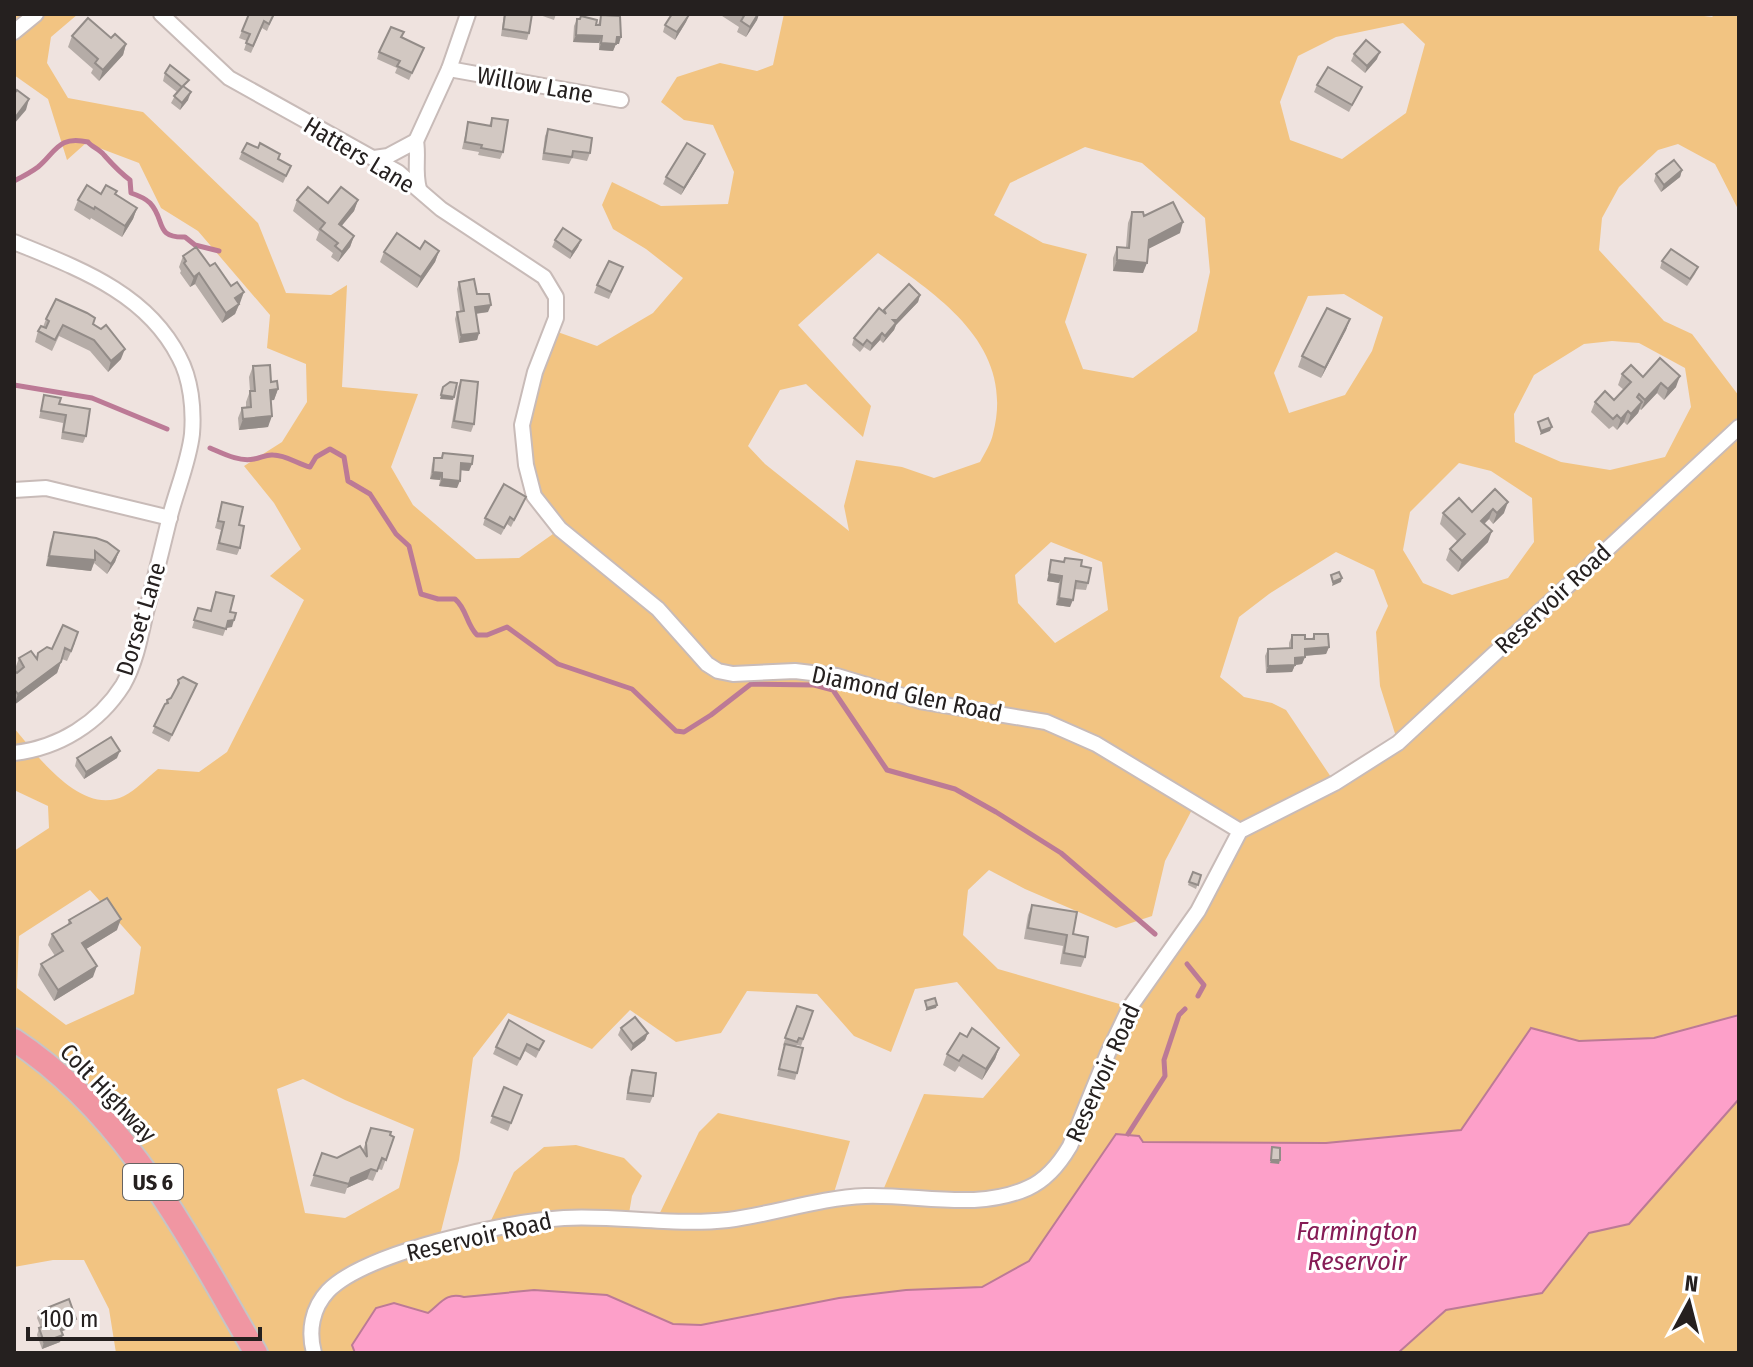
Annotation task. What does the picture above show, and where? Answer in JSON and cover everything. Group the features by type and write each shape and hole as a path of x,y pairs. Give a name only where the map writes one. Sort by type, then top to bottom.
{"highway":[{"name":"Colt Highway","path":"14,1040 62,1078 134,1154 166,1200 256,1353"}],"street":[{"path":"14,32 36,14"},
{"name":"Hatters Lane","path":"161,14 203,56 238,84 374,158 419,189 441,209 544,277 556,297"},
{"path":"419,189 414,171 418,151 416,141 449,69 468,14"},
{"name":"Willow Lane","path":"449,69 621,100"},
{"path":"374,158 388,156 416,141"},
{"name":"Dorset Lane","path":"14,242 121,291 148,314 180,358 191,396 192,435 138,644 124,683 112,700 81,729 46,748 14,753"},
{"name":"Diamond Glen Road","path":"556,297 556,318 535,372 522,425 526,465 534,496 560,529 658,609 707,664 718,671 733,674 795,671 837,676 920,701 1046,722 1096,744 1240,831"},
{"name":"Reservoir Road","path":"314,1353 311,1333 316,1310 327,1292 340,1281 388,1258 486,1231 561,1218 727,1220 857,1196 981,1201 1027,1189 1062,1160 1130,1007 1198,911 1240,831 1335,783 1398,743 1739,427"},
{"path":"14,490 56,490 170,518"}],"shaded area":[{"path":"14,14 78,14 51,37 47,63 68,98 143,112 258,223 286,293 331,295 347,285 342,387 418,394 391,467 413,505 476,559 519,558 560,529 545,513 522,425 552,330 597,346 653,313 683,278 646,249 613,229 602,205 612,182 661,206 728,204 734,172 713,125 684,120 661,102 677,77 720,63 757,71 773,65 784,14 1688,14 1712,17 1715,14 1739,14 1739,211 1715,164 1678,144 1658,150 1619,187 1602,218 1599,250 1664,321 1692,334 1739,396 1739,1015 1654,1038 1579,1041 1531,1029 1461,1130 1326,1143 1142,1142 1139,1136 1117,1134 1029,1261 982,1287 906,1290 839,1298 701,1325 673,1324 607,1295 534,1290 453,1296 444,1299 428,1313 394,1303 352,1345 355,1353 116,1353 109,1309 84,1260 53,1260 14,1267 14,851 49,828 48,806 14,790 14,728 48,767 76,791 92,798 108,800 124,796 158,769 199,772 227,752 304,600 270,576 301,549 274,503 244,466 282,442 307,402 306,364 267,348 270,315 198,231 161,208 139,163 86,143 67,160 48,99 14,75","holes":["1403,23 1425,44 1406,113 1342,159 1290,140 1280,102 1298,56 1336,37","1085,147 1142,163 1205,218 1210,272 1197,331 1133,378 1083,369 1065,322 1087,254 1043,243 994,215 1010,183","878,253 947,306 983,349 993,374 997,402 992,437 980,462 934,478 902,467 856,460 844,506 849,531 765,464 748,446 780,390 806,384 863,437 871,406 798,325","1344,294 1383,317 1372,351 1345,395 1289,413 1274,373 1308,296","1612,341 1639,343 1685,368 1691,407 1665,457 1610,470 1561,462 1515,442 1514,414 1534,375 1584,344","1459,463 1491,471 1532,498 1534,542 1508,578 1452,595 1423,583 1403,550 1410,512","1051,542 1102,562 1108,610 1055,643 1018,603 1015,575","1336,552 1374,570 1388,606 1376,632 1380,686 1398,743 1335,783 1286,710 1272,703 1244,697 1220,677 1239,617 1269,594","1195,804 1240,831 1130,1007 998,969 963,935 968,890 989,870 1116,928 1152,916 1165,861","90,890 141,947 134,994 66,1025 17,988 19,936","957,982 1020,1055 983,1098 924,1094 881,1195 832,1199 850,1141 718,1113 699,1132 656,1221 628,1219 632,1196 642,1176 624,1158 576,1145 544,1147 514,1172 486,1231 438,1243 459,1160 473,1058 508,1013 592,1049 630,1010 676,1042 721,1033 747,991 817,994 854,1036 891,1052 915,989","303,1079 414,1129 399,1188 345,1218 305,1213 277,1089"]},
{"path":"1739,1099 1739,1353 1398,1353 1446,1310 1542,1293 1589,1233 1629,1224"}],"water":[{"name":"Farmington Reservoir","path":"1739,1015 1739,1099 1629,1224 1589,1233 1542,1293 1446,1310 1398,1353 355,1353 352,1345 376,1308 394,1303 428,1313 444,1299 453,1296 534,1290 607,1295 673,1324 701,1325 839,1298 906,1290 982,1287 1029,1261 1116,1134 1139,1136 1143,1142 1326,1143 1461,1130 1531,1028 1579,1041 1654,1038"}],"building":[{"path":"249,14 274,14 269,24 264,21 253,46 246,43 250,34 242,31"},
{"path":"505,14 532,14 529,33 503,29"},
{"path":"672,14 689,15 677,32 665,25"},
{"path":"740,14 758,14 750,27 741,21 744,16"},
{"path":"601,15 620,16 621,37 617,37 616,44 601,43 602,36 576,35 577,19 581,16 597,20 596,25 600,25"},
{"path":"88,18 111,38 115,34 126,44 103,70 95,63 98,59 72,36"},
{"path":"391,27 404,32 401,37 424,48 412,73 397,66 400,61 379,52"},
{"path":"1366,40 1380,52 1367,66 1354,54"},
{"path":"170,65 189,80 183,86 191,92 182,103 174,96 182,87 165,73"},
{"path":"1328,67 1362,87 1352,105 1317,85"},
{"path":"17,90 29,99 14,119 14,94"},
{"path":"492,118 508,120 503,152 465,142 468,122 491,126"},
{"path":"548,129 592,138 590,153 573,151 572,157 544,153"},
{"path":"247,143 258,148 260,143 280,154 278,159 291,166 286,176 242,152"},
{"path":"687,143 705,154 684,188 666,177"},
{"path":"1674,160 1682,170 1664,185 1656,174"},
{"path":"87,185 101,194 106,185 137,208 125,226 78,200"},
{"path":"308,187 328,203 341,187 358,200 339,224 354,236 342,252 335,246 338,243 320,229 325,223 297,200"},
{"path":"1173,202 1183,222 1149,240 1147,263 1117,260 1117,247 1129,248 1132,212 1143,212 1144,216"},
{"path":"563,228 581,240 572,252 555,240"},
{"path":"397,233 420,249 425,241 439,251 421,277 384,252"},
{"path":"196,247 210,266 215,263 231,286 237,282 244,292 235,298 239,304 226,313 199,273 194,277 184,263 183,256"},
{"path":"1671,249 1698,267 1690,279 1662,261"},
{"path":"609,261 623,267 611,292 597,285"},
{"path":"474,279 477,294 489,294 491,305 475,307 479,333 461,335 457,312 464,311 459,282"},
{"path":"909,284 920,295 897,320 893,320 896,323 885,336 882,333 872,344 867,340 863,345 854,338 879,308 886,314 884,310"},
{"path":"56,299 95,318 93,324 101,329 106,325 125,349 111,361 94,340 63,325 55,340 38,331 41,326 46,328 49,321 46,319"},
{"path":"1327,308 1350,319 1325,368 1302,356"},
{"path":"1660,358 1680,376 1668,389 1661,383 1645,400 1639,394 1637,397 1642,402 1631,414 1628,411 1621,419 1617,415 1613,419 1595,402 1605,391 1614,400 1631,382 1622,374 1631,365 1643,377"},
{"path":"270,365 271,382 277,381 278,389 270,390 272,416 243,419 242,408 251,407 250,391 255,391 253,366"},
{"path":"461,380 478,382 474,424 454,421"},
{"path":"450,382 457,383 454,397 441,395 443,387"},
{"path":"44,395 61,398 59,404 90,409 86,436 63,432 66,415 41,411"},
{"path":"1548,418 1552,427 1541,431 1538,422"},
{"path":"443,453 473,456 472,464 461,463 460,481 442,479 442,473 433,472 434,458 442,458"},
{"path":"504,484 526,497 514,520 510,517 504,528 485,518"},
{"path":"1495,489 1508,502 1497,513 1493,509 1481,521 1492,531 1462,561 1450,549 1465,534 1443,513 1459,498 1472,512"},
{"path":"222,502 243,507 239,525 244,526 240,548 219,543 224,522 218,521"},
{"path":"54,532 96,538 119,551 111,564 95,551 95,560 49,556"},
{"path":"1065,558 1082,560 1081,566 1091,568 1088,583 1076,581 1073,600 1059,598 1062,576 1049,574 1051,560 1064,562"},
{"path":"1339,572 1342,578 1333,582 1331,575"},
{"path":"216,592 234,596 230,612 236,613 234,620 228,621 226,629 194,620 198,608 211,611"},
{"path":"63,625 78,632 71,651 65,648 61,662 18,694 14,689 14,670 17,673 24,667 19,658 31,651 37,659 38,653 47,647 52,649"},
{"path":"1314,634 1328,634 1329,647 1305,649 1305,657 1295,658 1295,665 1268,666 1268,649 1292,648 1292,635 1314,639"},
{"path":"183,677 197,684 172,735 154,726 178,680"},
{"path":"111,737 120,751 86,772 77,758"},
{"path":"1193,872 1201,875 1198,885 1189,882"},
{"path":"107,898 121,919 82,943 97,966 58,990 41,964 63,951 52,934 71,923 69,920"},
{"path":"1032,905 1077,912 1073,934 1088,937 1085,957 1064,953 1067,935 1028,928"},
{"path":"935,998 937,1005 927,1008 925,1001"},
{"path":"797,1006 813,1011 803,1039 799,1038 797,1042 785,1038"},
{"path":"635,1017 648,1033 633,1044 621,1028"},
{"path":"509,1020 544,1041 539,1050 527,1044 520,1059 496,1047"},
{"path":"972,1028 999,1048 986,1069 963,1055 959,1061 947,1054 960,1033 967,1037"},
{"path":"785,1044 803,1048 797,1073 779,1069"},
{"path":"632,1070 656,1073 653,1096 628,1093"},
{"path":"504,1087 522,1095 511,1123 492,1116"},
{"path":"371,1128 391,1132 390,1135 394,1137 386,1160 382,1158 377,1171 371,1169 351,1178 349,1184 314,1175 322,1153 337,1158 360,1146 367,1157 366,1143"},
{"path":"1272,1147 1280,1148 1280,1160 1271,1160"},
{"path":"69,1299 76,1319 59,1326 63,1335 44,1342 39,1328 45,1326 39,1311"}],"waterway":[{"path":"14,181 38,167 58,146 70,141 88,142 130,180 131,193 150,203 165,231 175,237 185,237 195,245 219,251"},
{"path":"14,385 92,398 167,429"},
{"path":"210,448 243,459 278,455 310,467 316,457 330,449 344,457 348,481 370,494 396,534 409,546 421,594 438,599 455,599 477,635 487,635 507,627 558,664 632,689 676,731 684,732 751,684 814,685 833,690 887,770 955,789 996,812 1061,853 1155,934"},
{"path":"1187,964 1204,985 1198,996"},
{"path":"1128,1134 1165,1076 1164,1060 1179,1015 1185,1009"}]}
